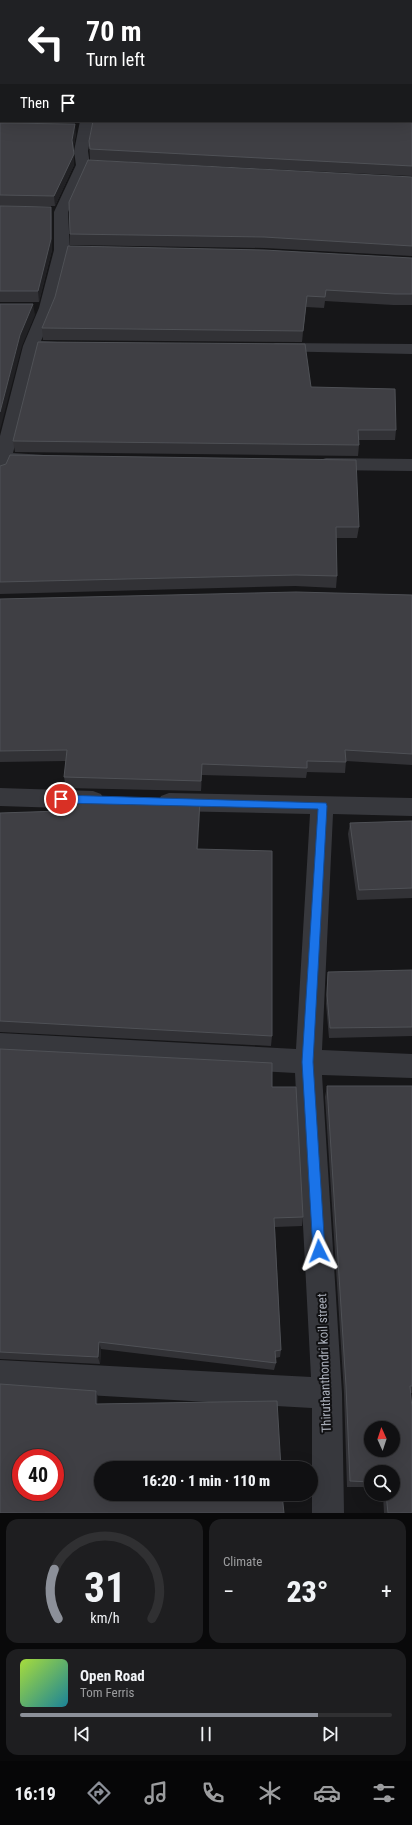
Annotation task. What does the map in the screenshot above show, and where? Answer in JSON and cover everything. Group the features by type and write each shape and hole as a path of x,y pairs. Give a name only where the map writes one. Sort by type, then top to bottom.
{"street":[{"path":"58,460 2,465 6,426 31,346 39,308 69,250 54,211 83,165 80,126"},
{"path":"83,165 98,166"},
{"path":"31,346 86,346"},
{"path":"261,348 412,349"},
{"path":"310,464 412,465"},
{"path":"0,797 110,800"},
{"path":"149,801 412,807"},
{"name":"Thiruthanthondri koil street","path":"322,806 308,1062 327,1393 328,1513"},
{"path":"0,1045 308,1062 412,1066"},
{"path":"0,1375 327,1393"}],"building":[{"path":"93,122 412,122 412,166 90,149 89,141"},
{"path":"0,123 75,124 72,140 74,154 54,196 0,195"},
{"path":"88,160 412,177 412,246 264,237 70,234 69,202"},
{"path":"0,206 51,207 51,239 38,291 0,291"},
{"path":"68,246 264,250 412,258 412,294 326,290 325,297 307,296 303,331 42,328 55,297"},
{"path":"0,304 33,304 20,335 0,412"},
{"path":"38,342 305,344 311,387 395,389 396,430 358,430 359,445 13,441"},
{"path":"10,455 356,460 359,527 336,527 337,576 296,575 0,582 0,466 6,464"},
{"path":"296,592 412,595 412,754 345,750 346,762 307,761 307,768 202,764 201,781 64,777 67,750 0,751 0,599"},
{"path":"63,798 200,801 197,849 272,851 272,1036 0,1021 0,813 61,811"},
{"path":"412,821 412,888 359,890 350,823"},
{"path":"412,970 412,1027 330,1028 327,995 328,972"},
{"path":"0,1049 272,1063 272,1087 296,1087 303,1217 274,1218 281,1350 275,1351 276,1363 99,1342 98,1357 0,1352"},
{"path":"327,1086 412,1086 412,1386 410,1386 412,1408 412,1513 388,1513 387,1501 400,1501 400,1465 364,1465 364,1482 350,1481 346,1386"},
{"path":"0,1384 96,1391 96,1404 277,1401 281,1461 94,1461 94,1501 283,1501 284,1513 0,1513"}],"route":[{"path":"61,799 322,806 308,1062 319,1251"}]}
